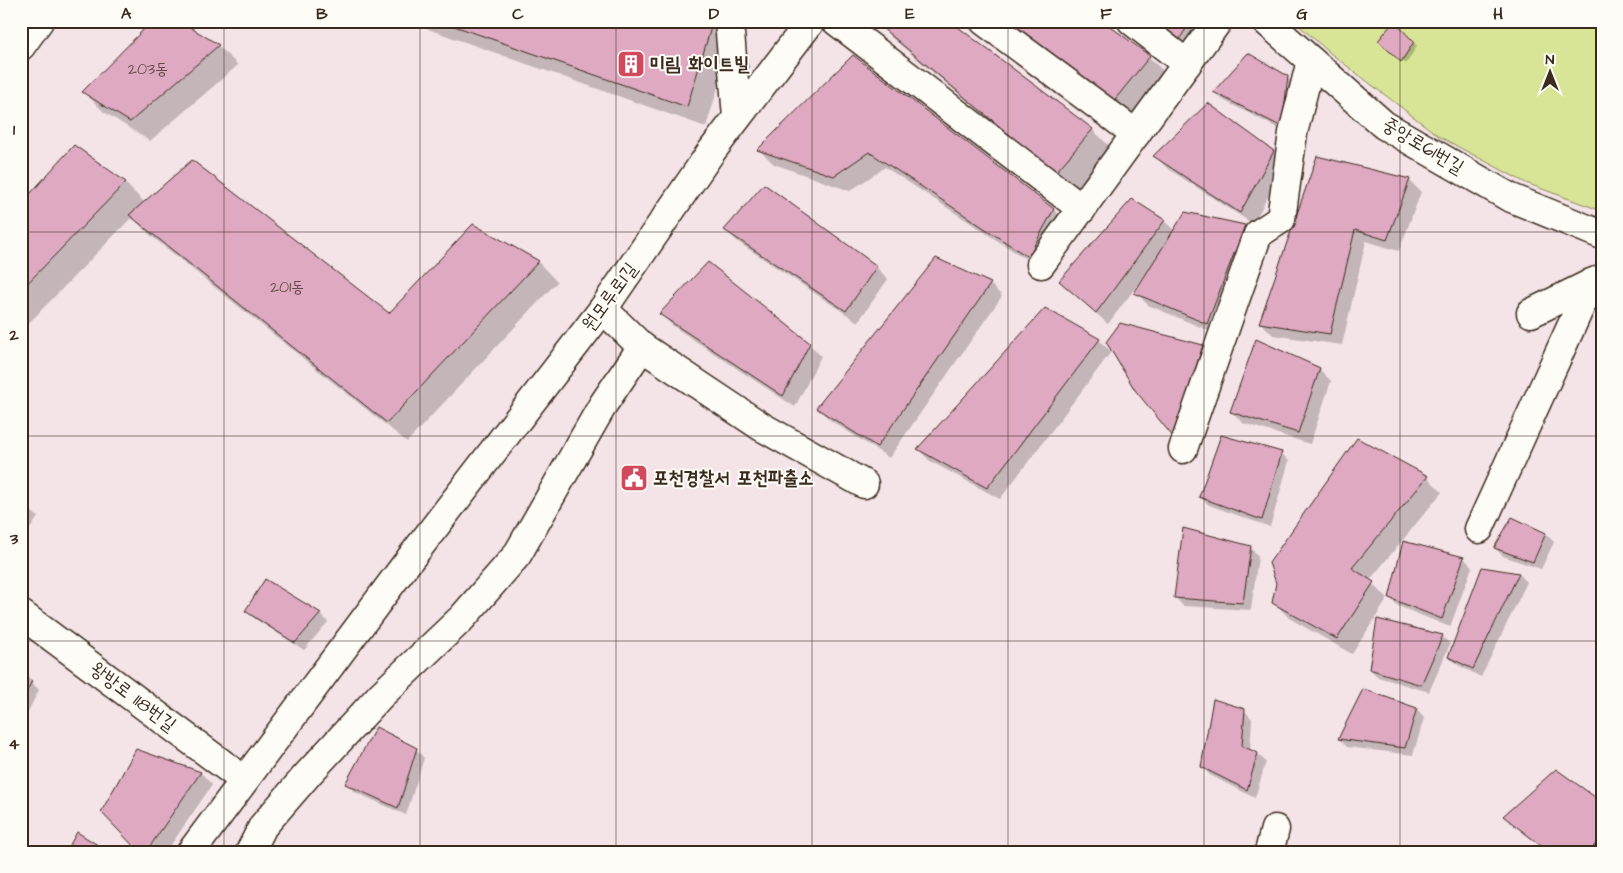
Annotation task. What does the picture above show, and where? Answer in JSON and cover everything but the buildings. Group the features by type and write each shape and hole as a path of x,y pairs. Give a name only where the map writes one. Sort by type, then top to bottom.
{"street":[{"path":"21,46 39,21"},
{"path":"729,21 737,118"},
{"name":"원모루로1길","path":"191,852 213,840 244,780 603,309 711,152 811,21"},
{"path":"836,21 1082,208"},
{"path":"984,21 1136,134"},
{"path":"1132,21 1187,64"},
{"path":"1041,264 1218,21"},
{"name":"중앙로61번길","path":"1266,21 1384,125 1509,197 1602,236"},
{"path":"1183,449 1258,234 1281,219 1293,133 1311,61"},
{"path":"1530,313 1596,280"},
{"path":"1479,529 1596,280"},
{"path":"603,309 642,347 762,427 864,484"},
{"path":"250,852 263,826 308,774 380,695 462,618 517,555 604,403 642,347"},
{"name":"왕방로 118번길","path":"21,614 244,780"}],"green space":[{"path":"1294,21 1602,21 1602,211 1526,183 1440,137 1330,53"}],"place":[{"name":"미림 화이트빌","path":"631,64"},
{"name":"포천경찰서 포천파출소","path":"634,478"}]}
